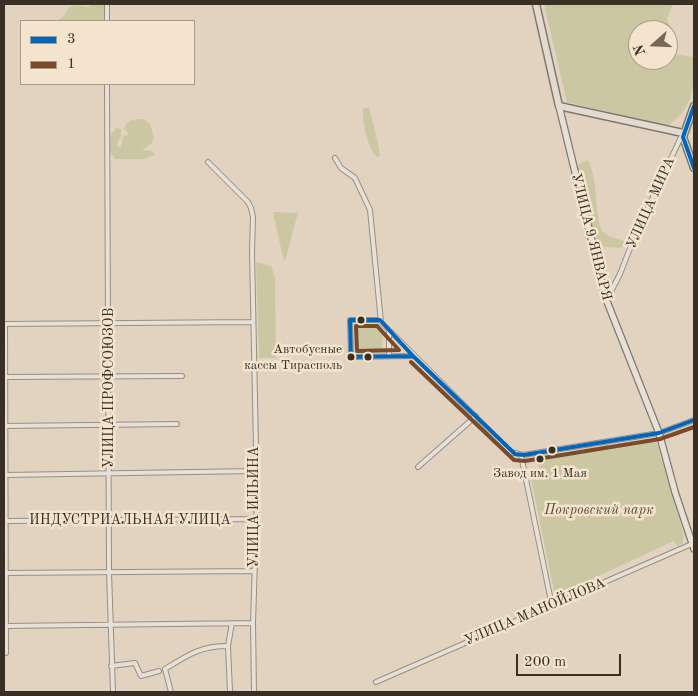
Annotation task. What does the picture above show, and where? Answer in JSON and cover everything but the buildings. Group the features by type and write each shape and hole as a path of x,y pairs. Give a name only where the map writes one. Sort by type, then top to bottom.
{"main road":[{"name":"УЛИЦА 9 ЯНВАРЯ","path":"536,4 559,106"},
{"path":"559,106 683,133 683,141 691,153 694,165"},
{"name":"УЛИЦА МИРА","path":"683,133 694,106"}],"street":[{"path":"107,4 107,20"},
{"name":"УЛИЦА ПРОФСОЮЗОВ","path":"107,85 107,377 110,473 110,625 113,692"},
{"name":"УЛИЦА 9 ЯНВАРЯ","path":"559,106 606,300 659,433 674,492 694,545"},
{"name":"УЛИЦА МИРА","path":"606,300 620,274 636,233 683,133"},
{"path":"335,158 341,168 355,178 370,210 378,276 380,320 413,356 509,450 521,455 659,433 694,420"},
{"name":"УЛИЦА ИЛЬИНА","path":"208,162 251,208 253,217 256,519 253,623 254,692"},
{"path":"380,320 350,320 351,357 413,356"},
{"path":"6,653 4,324 253,322"},
{"path":"389,331 389,356"},
{"path":"4,378 182,376"},
{"path":"418,467 476,416"},
{"path":"4,426 177,424"},
{"path":"521,455 552,606"},
{"path":"5,475 255,471"},
{"name":"ИНДУСТРИАЛЬНАЯ УЛИЦА","path":"4,521 256,519"},
{"name":"УЛИЦА МАНОЙЛОВА","path":"376,682 457,644 552,606 694,545"},
{"path":"5,573 254,571"},
{"path":"230,692 228,646 232,623"},
{"path":"5,626 253,623"},
{"path":"172,692 165,669 197,650 209,646 228,646"},
{"path":"111,666 134,663 141,676 158,671"}],"green space":[{"path":"93,4 105,4 105,20 57,20 63,17 69,7 77,5 87,7"},
{"path":"544,4 673,4 667,20 628,20 628,70 678,70 678,54 694,57 694,78 691,96 683,112 667,126 567,102"},
{"path":"363,108 369,108 380,156 377,157 370,147 366,134"},
{"path":"144,119 150,124 154,137 151,144 142,150 152,151 155,155 144,159 115,159 109,150 111,135 116,128 121,129 121,136 117,144 118,147 121,147 123,136 129,135 124,128 126,125 132,120"},
{"path":"588,160 594,178 597,211 601,228 606,235 621,240 626,243 626,246 619,248 595,246 577,165"},
{"path":"273,212 298,213 285,261 283,258"},
{"path":"256,262 271,266 275,277 276,358 259,358"},
{"path":"358,324 378,324 383,330 382,352 357,351"},
{"name":"Покровский парк","path":"654,441 657,444 684,535 682,544 678,547 674,541 560,594 554,591 529,469 539,468 538,461 585,452 585,447 599,447 601,444 608,443 609,448"},
{"path":"674,548 675,550 563,599 562,597"}],"transit line":[{"name":"3","path":"694,106 683,137 694,168"},
{"name":"3","path":"350,320 380,320 413,356 351,357 350,320"},
{"name":"1","path":"356,326 377,326 399,350 357,351 356,326"},
{"name":"3","path":"413,356 515,454 524,455 659,433 694,420"},
{"name":"1","path":"411,362 514,460 525,461 660,439 694,427"}],"place":[{"name":"Автобусные кассы Тирасполь","path":"351,357"},
{"name":"Завод им. 1 Мая","path":"540,459"}]}
